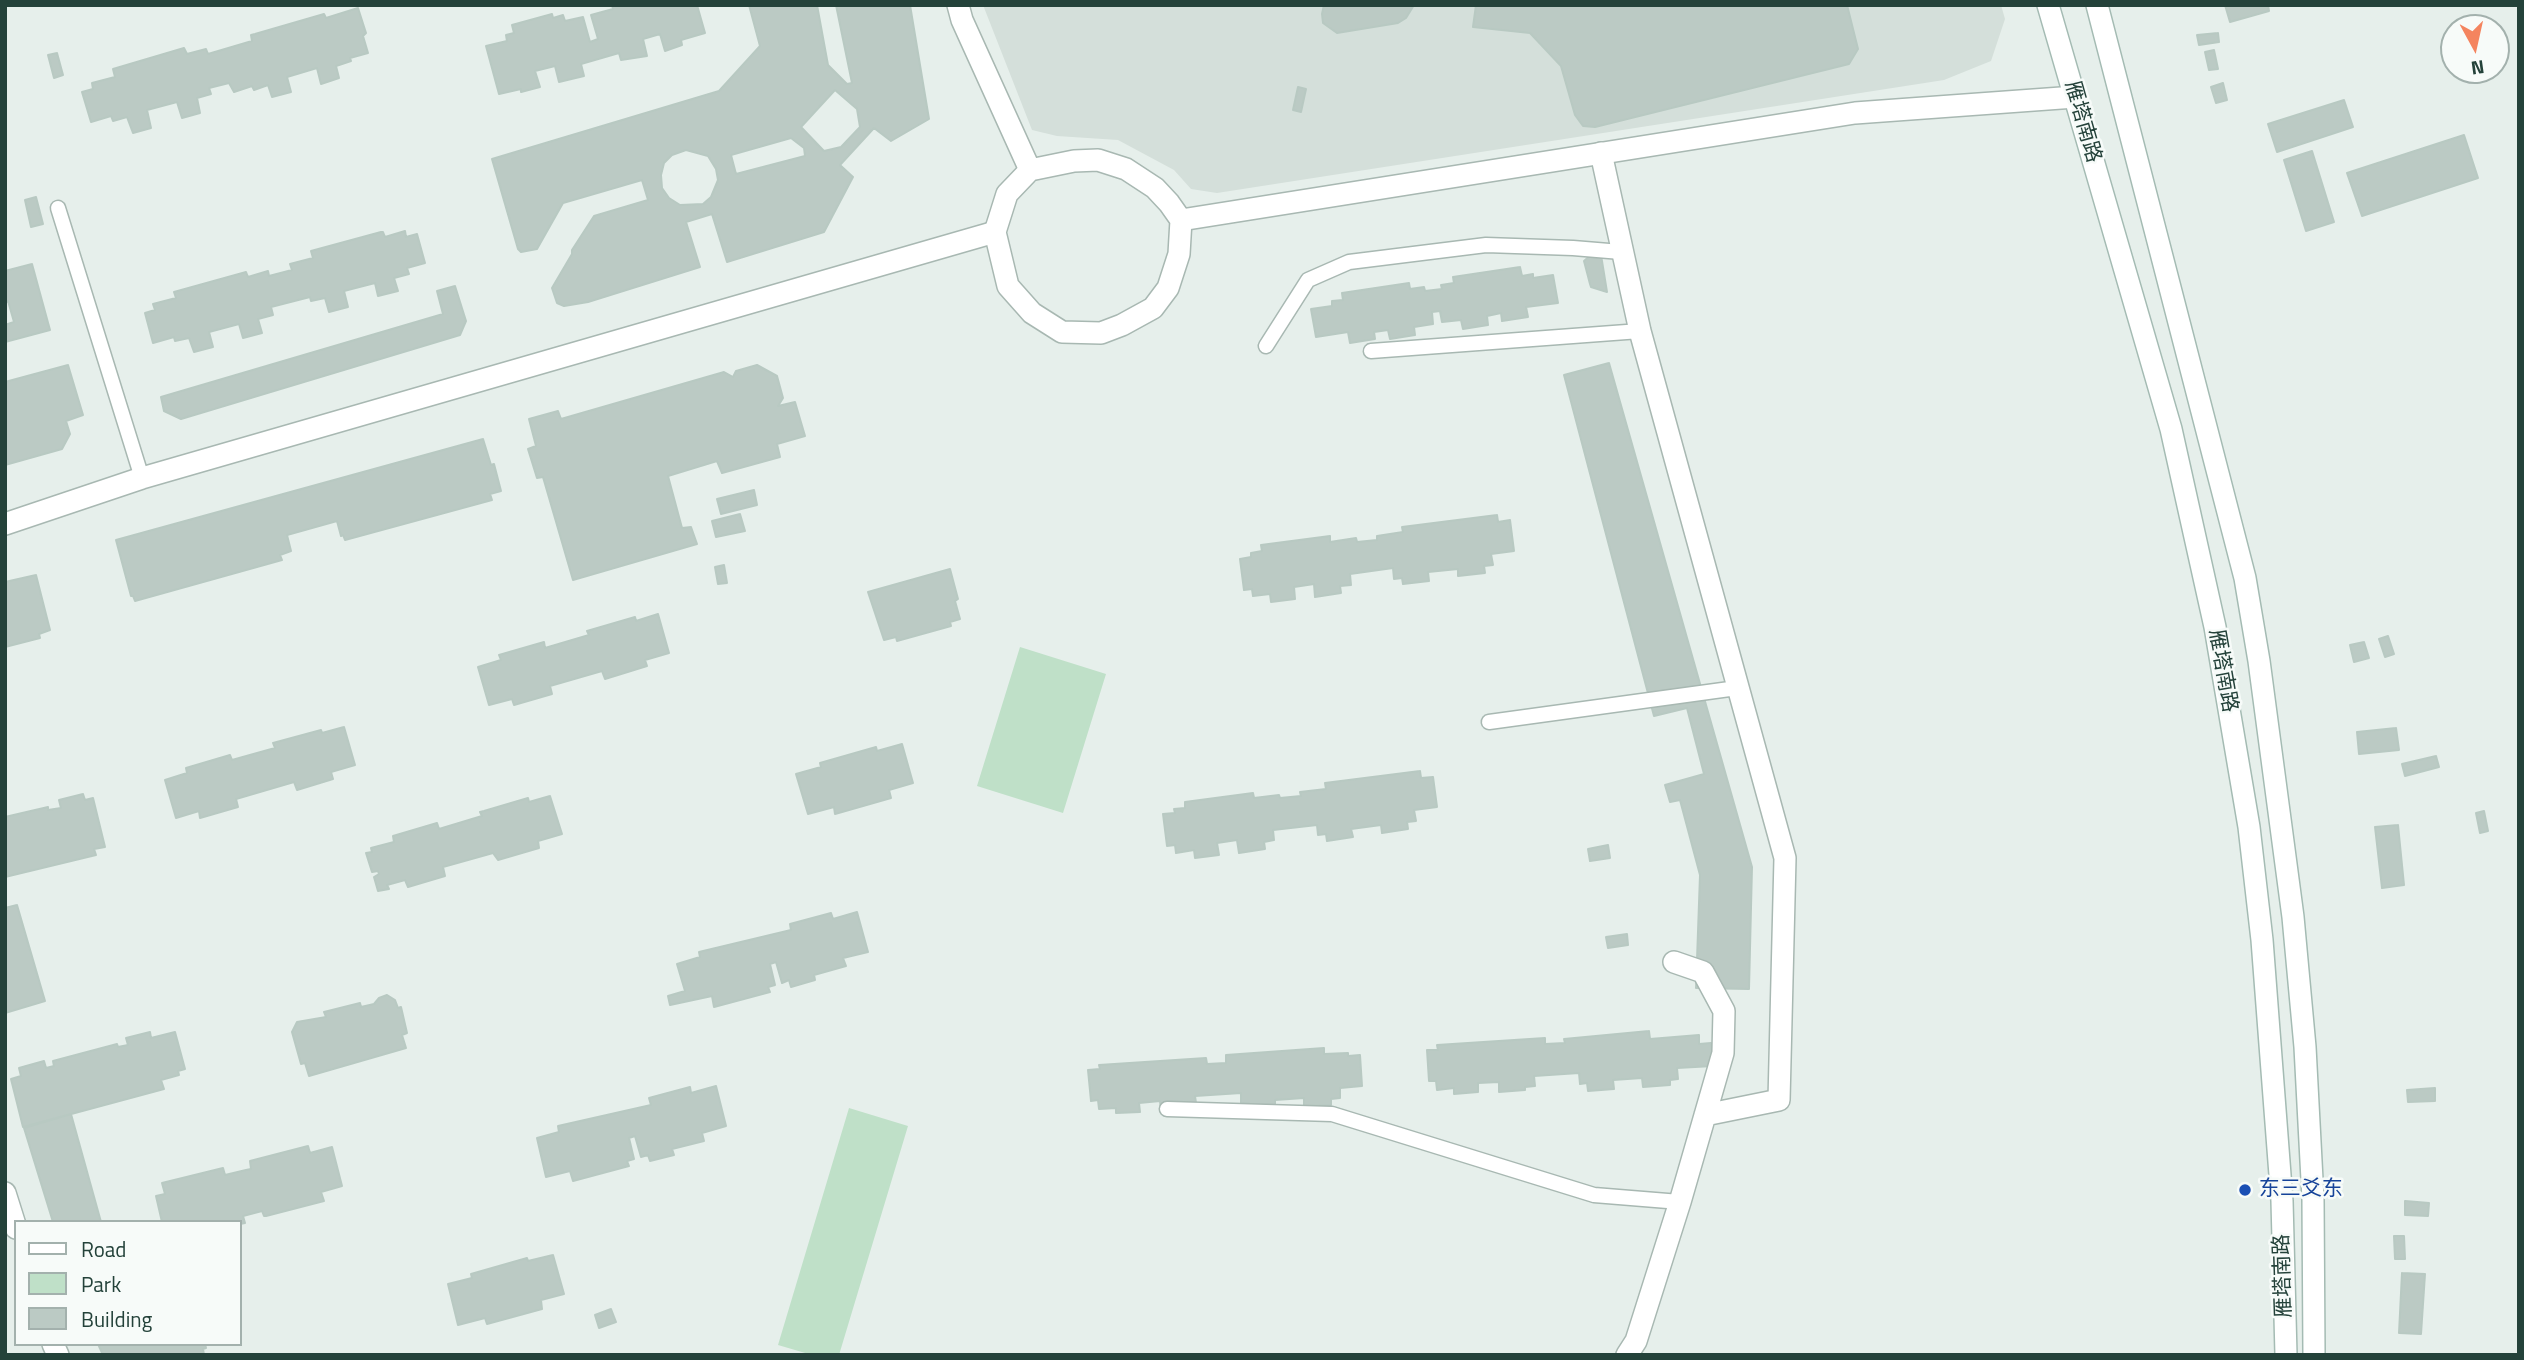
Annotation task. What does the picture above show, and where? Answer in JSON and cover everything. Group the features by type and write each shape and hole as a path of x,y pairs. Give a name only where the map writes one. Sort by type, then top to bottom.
{"street":[{"path":"958,5 962,20 1030,170"},
{"name":"雁塔南路","path":"2048,5 2171,429 2215,627 2249,827 2262,940 2282,1201 2286,1355"},
{"name":"雁塔南路","path":"2096,5 2245,578 2259,661 2293,917 2305,1047 2313,1199 2314,1355"},
{"path":"1181,220 1855,113 2075,97"},
{"path":"1601,153 1640,331 1785,858 1779,1100 1705,1115"},
{"path":"1098,160 1126,169 1155,188 1181,220 1179,254 1168,288 1153,308 1101,333 1062,332 1032,313 1008,286 995,232 1007,194 1030,170 1074,161 1098,160"},
{"path":"5,524 142,478 995,232"},
{"path":"1627,1355 1636,1341 1723,1053 1724,1011 1703,972 1674,962"},
{"path":"5,1193 14,1222"}],"lane":[{"path":"58,208 142,478"},
{"path":"1266,346 1308,280 1349,262 1486,246 1621,252"},
{"path":"1371,351 1640,331"},
{"path":"1489,722 1737,688"},
{"path":"1167,1109 1332,1114 1594,1195 1680,1202"}],"shaded area":[{"path":"983,5 2001,5 2005,19 1991,61 1944,80 1217,193 1191,189 1174,170 1118,140 1057,136 1032,130"}],"green space":[{"path":"1020,647 1106,674 1063,813 977,786"},
{"path":"849,1108 908,1126 839,1355 812,1355 778,1345"}],"building":[{"path":"612,5 697,5 705,33 681,40 682,45 665,51 660,34 643,39 647,56 621,60 619,53 581,64 584,76 559,82 555,66 535,71 540,87 499,94 486,46 507,41 506,35 514,33 512,25 552,14 553,18 563,15 565,21 583,17 590,42 598,39 591,15 613,9"},
{"path":"749,5 817,5 828,65 847,84 852,83 836,5 910,5 929,119 891,141 874,128 840,165 853,177 824,232 727,262 712,214 686,222 700,267 588,302 564,306 557,303 552,288 594,216 648,200 642,180 563,203 537,249 521,252 492,159 719,91 760,46","holes":["835,90 857,109 860,127 841,147 824,151 801,127","791,138 804,148 805,156 736,174 731,155","686,150 708,156 716,169 718,180 711,197 703,204 680,205 669,198 662,188 664,163 672,155"]},
{"path":"1324,5 1414,5 1406,18 1398,23 1337,33 1323,23"},
{"path":"1476,5 1847,5 1858,49 1849,64 1595,127 1583,126 1575,115 1561,66 1530,33 1473,27"},
{"path":"2225,5 2268,5 2269,11 2230,22"},
{"path":"358,8 366,33 363,36 368,53 350,58 351,61 336,66 339,78 321,84 317,68 287,77 291,92 272,97 268,85 254,90 252,86 234,92 229,83 209,88 211,94 197,98 200,113 182,118 177,102 147,110 151,128 133,133 127,117 113,121 111,116 91,122 82,92 93,89 92,83 115,77 113,69 184,48 187,54 206,49 208,54 252,41 251,35 324,14 326,18"},
{"path":"2218,33 2219,42 2199,45 2197,35"},
{"path":"2214,50 2218,69 2209,70 2205,52"},
{"path":"57,53 63,75 54,78 48,55"},
{"path":"2223,83 2227,100 2216,103 2211,87"},
{"path":"1298,87 1306,89 1301,112 1293,110"},
{"path":"2344,100 2353,127 2277,152 2268,124"},
{"path":"2464,135 2478,178 2362,216 2347,173"},
{"path":"2312,151 2334,222 2306,231 2284,160"},
{"path":"36,197 43,224 31,227 25,200"},
{"path":"405,231 406,237 417,234 425,263 407,268 409,274 394,278 398,291 378,296 375,283 344,291 348,307 329,312 325,298 311,301 310,297 271,307 273,315 258,319 262,333 243,338 239,324 209,332 213,347 194,352 189,338 175,341 174,337 153,343 145,313 155,310 153,304 176,298 174,292 246,272 248,277 268,271 269,276 292,270 290,264 313,258 311,251 381,232 385,237"},
{"path":"1592,254 1601,255 1607,292 1591,287 1584,261"},
{"path":"32,264 50,330 5,342 5,325 14,322 8,301 5,302 5,271"},
{"path":"1520,267 1522,276 1533,274 1533,278 1553,275 1558,303 1526,307 1528,317 1502,321 1501,313 1487,316 1488,325 1463,329 1461,320 1442,322 1440,311 1432,312 1433,324 1414,327 1415,335 1390,339 1388,330 1374,332 1375,339 1350,343 1348,332 1316,337 1311,309 1332,306 1332,301 1343,300 1342,293 1409,283 1410,289 1442,289 1441,285 1454,283 1453,277"},
{"path":"455,286 466,321 460,335 181,419 164,411 161,397 443,314 437,291"},
{"path":"1609,363 1752,867 1749,989 1696,988 1700,875 1680,800 1670,802 1665,785 1704,774 1687,708 1654,716 1564,375"},
{"path":"68,365 83,415 66,421 70,434 62,449 5,465 5,382"},
{"path":"757,365 777,376 783,398 778,406 795,402 805,436 777,444 780,457 722,473 717,461 668,476 682,528 691,527 697,544 573,580 543,477 537,478 528,449 536,446 529,419 558,411 561,419 724,372 733,377 736,371"},
{"path":"483,439 491,465 494,464 501,491 490,494 492,500 345,540 343,535 341,536 337,521 287,535 291,551 280,555 282,560 135,601 131,596 116,540"},
{"path":"754,490 757,505 721,514 717,499"},
{"path":"740,514 745,531 716,537 712,521"},
{"path":"1497,515 1498,522 1510,520 1514,551 1491,554 1493,565 1484,566 1485,573 1458,576 1458,569 1428,572 1429,581 1403,584 1402,578 1394,579 1393,568 1350,574 1351,585 1340,586 1341,593 1315,597 1314,584 1294,587 1295,599 1271,602 1270,594 1253,596 1252,589 1244,590 1240,559 1262,551 1261,545 1330,536 1330,542 1356,538 1357,542 1377,540 1377,536 1403,532 1402,527"},
{"path":"724,565 727,583 718,584 715,567"},
{"path":"950,569 960,619 950,622 951,626 897,641 896,637 884,640 868,592"},
{"path":"36,575 50,630 39,634 40,638 5,647 5,582"},
{"path":"658,614 669,653 645,660 647,666 605,679 602,671 550,686 552,694 514,705 512,699 489,705 478,667 501,660 499,655 544,642 545,648 589,635 587,631 635,617 636,621"},
{"path":"2388,636 2394,654 2385,657 2379,639"},
{"path":"2364,642 2369,658 2354,662 2350,645"},
{"path":"344,727 355,765 331,772 333,779 297,790 294,782 236,799 238,807 200,818 199,811 176,818 165,780 187,773 186,768 230,755 232,760 275,748 273,743 321,730 322,733"},
{"path":"2396,728 2399,750 2359,754 2357,732"},
{"path":"902,744 913,783 889,790 891,798 835,814 834,807 808,814 796,774 821,767 820,763 876,747 877,751"},
{"path":"2436,756 2439,767 2405,776 2402,764"},
{"path":"1420,771 1421,778 1433,777 1437,807 1414,810 1416,821 1407,822 1408,829 1382,833 1381,825 1351,829 1353,837 1327,841 1326,834 1318,835 1317,825 1273,830 1274,840 1264,842 1265,849 1239,853 1237,840 1217,843 1219,855 1195,858 1194,850 1176,853 1175,845 1167,846 1163,814 1175,813 1174,809 1185,808 1185,802 1253,793 1254,798 1301,796 1300,792 1326,789 1325,783"},
{"path":"83,794 85,800 93,798 105,847 94,849 96,855 5,877 5,817 48,807 48,810 61,808 59,800"},
{"path":"550,796 562,834 538,841 539,848 498,860 493,853 443,867 445,876 408,887 405,880 387,885 389,889 378,891 374,877 379,874 378,871 372,872 366,853 372,852 371,848 394,842 393,836 437,823 439,829 482,816 480,812 528,798 529,802"},
{"path":"2484,811 2488,831 2480,833 2476,813"},
{"path":"2398,825 2404,885 2382,888 2375,827"},
{"path":"1608,845 1610,858 1590,861 1588,849"},
{"path":"17,905 45,1001 5,1013 5,908"},
{"path":"857,912 868,952 843,958 846,966 814,975 815,980 791,987 789,980 782,983 776,962 770,964 775,985 768,987 770,992 714,1007 712,996 670,1005 668,996 685,991 677,964 700,957 699,952 791,930 790,924 831,913 833,919"},
{"path":"1627,934 1628,945 1608,948 1606,937"},
{"path":"387,995 395,1000 398,1008 401,1007 407,1033 402,1035 406,1048 309,1076 305,1063 301,1064 292,1032 297,1022 326,1017 324,1012 360,1003 361,1007 374,1004"},
{"path":"1649,1031 1650,1039 1699,1035 1699,1044 1711,1043 1713,1066 1677,1068 1678,1079 1670,1080 1670,1085 1643,1087 1642,1078 1613,1080 1614,1089 1588,1091 1587,1083 1580,1084 1579,1073 1534,1076 1535,1086 1525,1087 1525,1090 1499,1092 1499,1082 1478,1083 1478,1092 1454,1094 1454,1088 1437,1090 1436,1081 1429,1081 1427,1050 1438,1050 1437,1045 1545,1038 1545,1044 1565,1043 1564,1039"},
{"path":"150,1032 151,1038 175,1032 185,1069 178,1071 179,1075 161,1080 164,1089 23,1127 11,1079 21,1076 19,1068 44,1061 46,1068 54,1066 53,1061 117,1044 118,1047 128,1045 126,1038"},
{"path":"1324,1048 1324,1054 1360,1055 1362,1086 1340,1088 1340,1098 1331,1099 1331,1105 1304,1106 1304,1098 1275,1100 1275,1105 1249,1107 1249,1103 1241,1103 1241,1093 1195,1096 1196,1103 1161,1111 1160,1101 1139,1103 1140,1112 1116,1113 1116,1108 1099,1109 1098,1100 1091,1101 1088,1070 1100,1069 1099,1065 1206,1058 1207,1064 1226,1063 1226,1055"},
{"path":"716,1086 726,1126 702,1133 704,1141 672,1149 674,1155 650,1161 648,1155 641,1157 635,1136 629,1138 634,1159 627,1161 629,1166 573,1181 570,1171 546,1177 537,1138 559,1132 558,1126 651,1105 649,1098 690,1087 691,1093"},
{"path":"2435,1088 2435,1101 2408,1102 2407,1090"},
{"path":"71,1114 100,1220 52,1220 24,1128"},
{"path":"308,1146 310,1153 332,1147 342,1186 321,1192 324,1201 266,1216 262,1211 243,1216 245,1223 242,1224 242,1220 162,1220 156,1196 165,1194 162,1183 223,1168 225,1175 251,1169 250,1161"},
{"path":"2405,1201 2429,1203 2428,1216 2405,1215"},
{"path":"2394,1236 2404,1236 2405,1259 2395,1259"},
{"path":"553,1255 564,1294 541,1300 542,1309 487,1324 485,1318 458,1325 448,1284 472,1278 471,1274 527,1258 528,1261"},
{"path":"2402,1273 2425,1274 2421,1334 2399,1333"},
{"path":"611,1309 616,1322 599,1328 595,1315"},
{"path":"99,1346 206,1348 203,1349 204,1355 103,1355"}],"place":[{"name":"东三爻东","path":"2245,1190"}]}
